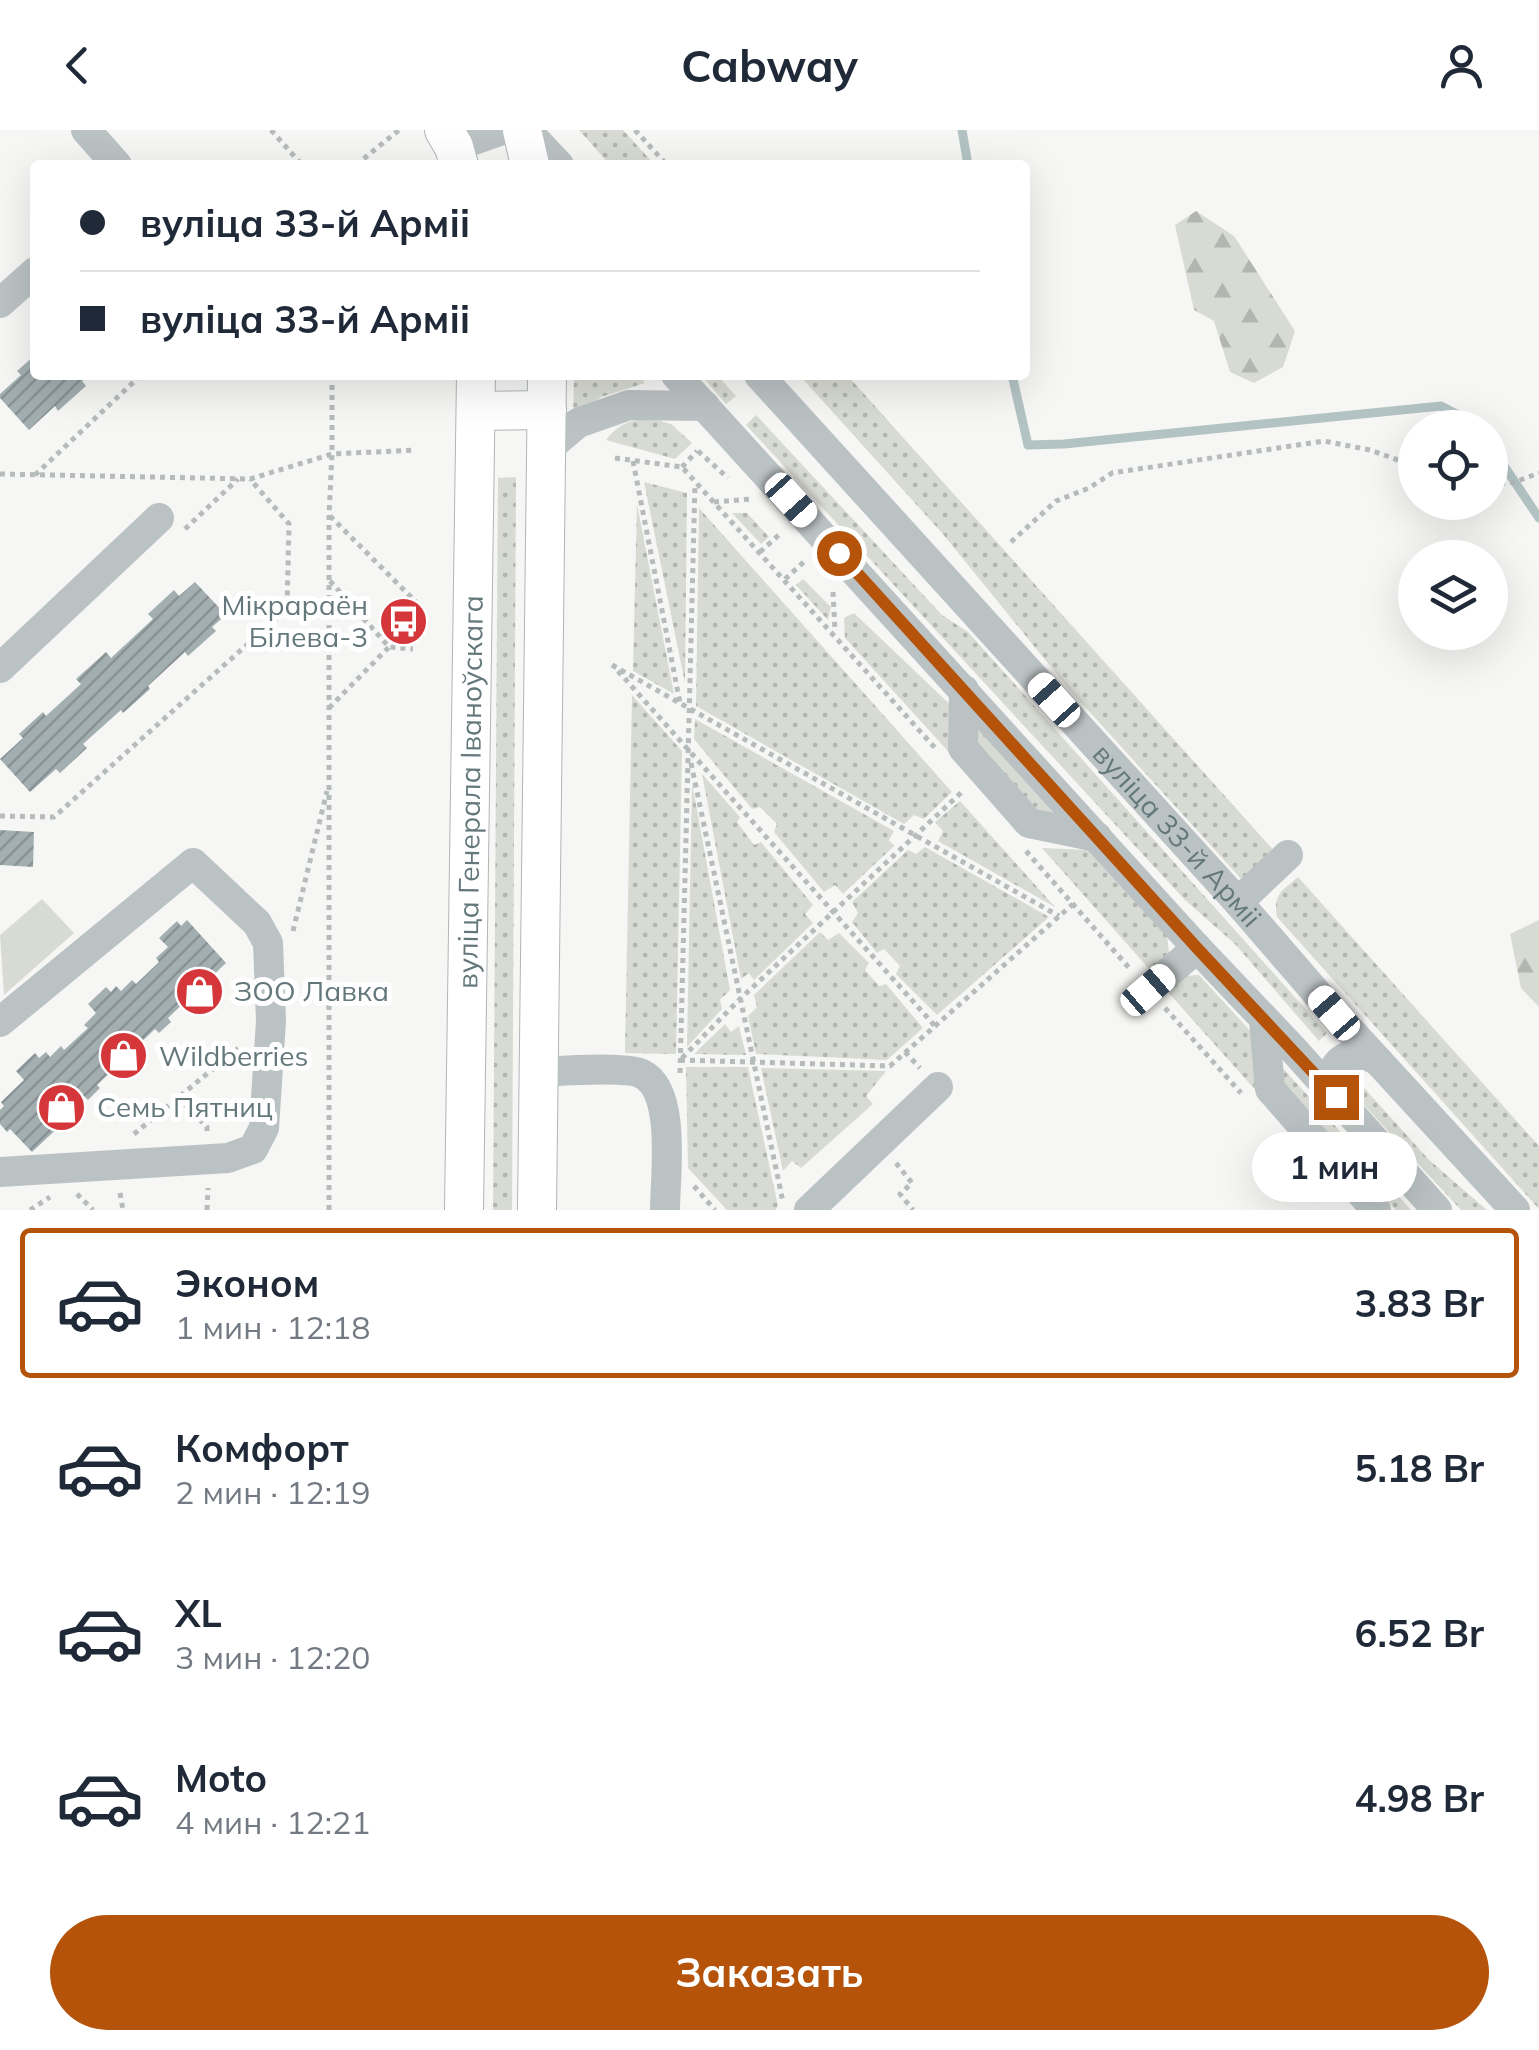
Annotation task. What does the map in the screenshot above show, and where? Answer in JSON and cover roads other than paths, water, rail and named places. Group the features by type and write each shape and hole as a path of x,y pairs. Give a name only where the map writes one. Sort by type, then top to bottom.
{"main road":[{"path":"524,130 529,160"},
{"path":"476,393 547,393 537,1210"},
{"name":"вуліца Генерала Іваноўскага","path":"464,1210 476,393"}],"street":[{"path":"86,130 113,160"},
{"path":"455,154 502,130"},
{"path":"524,130 554,160"},
{"path":"0,302 30,276"},
{"path":"681,380 1437,1210"},
{"name":"вуліца 33-й Арміі","path":"764,380 1514,1210"},
{"path":"546,450 578,423 629,405 705,406"},
{"path":"0,668 158,518"},
{"path":"964,690 963,748 1029,823 1097,837"},
{"path":"1238,902 1288,855"},
{"path":"0,1022 193,863 257,923 268,943 272,1021 264,1128 253,1149 228,1158 0,1172"},
{"path":"1148,990 1197,948"},
{"path":"1292,1048 1310,1056 1329,1048 1338,1032 1334,1013"},
{"path":"1264,1020 1270,1089 1376,1210"},
{"path":"1336,1097 1331,1079 1339,1062 1358,1054 1378,1061"},
{"path":"539,1072 607,1070 642,1074 660,1092 666,1124 665,1210"},
{"path":"809,1210 938,1088"}],"waterway":[{"path":"962,130 967,160"},
{"path":"1013,380 1028,445 1398,410"},
{"path":"1401,410 1441,406 1449,410"},
{"path":"1508,472 1539,518"}],"place":[{"name":"Мікрараён Білева-3","path":"403,621"},
{"name":"ЗОО Лавка","path":"199,991"},
{"name":"Wildberries","path":"124,1056"},
{"name":"Семь Пятниц","path":"62,1107"}]}
